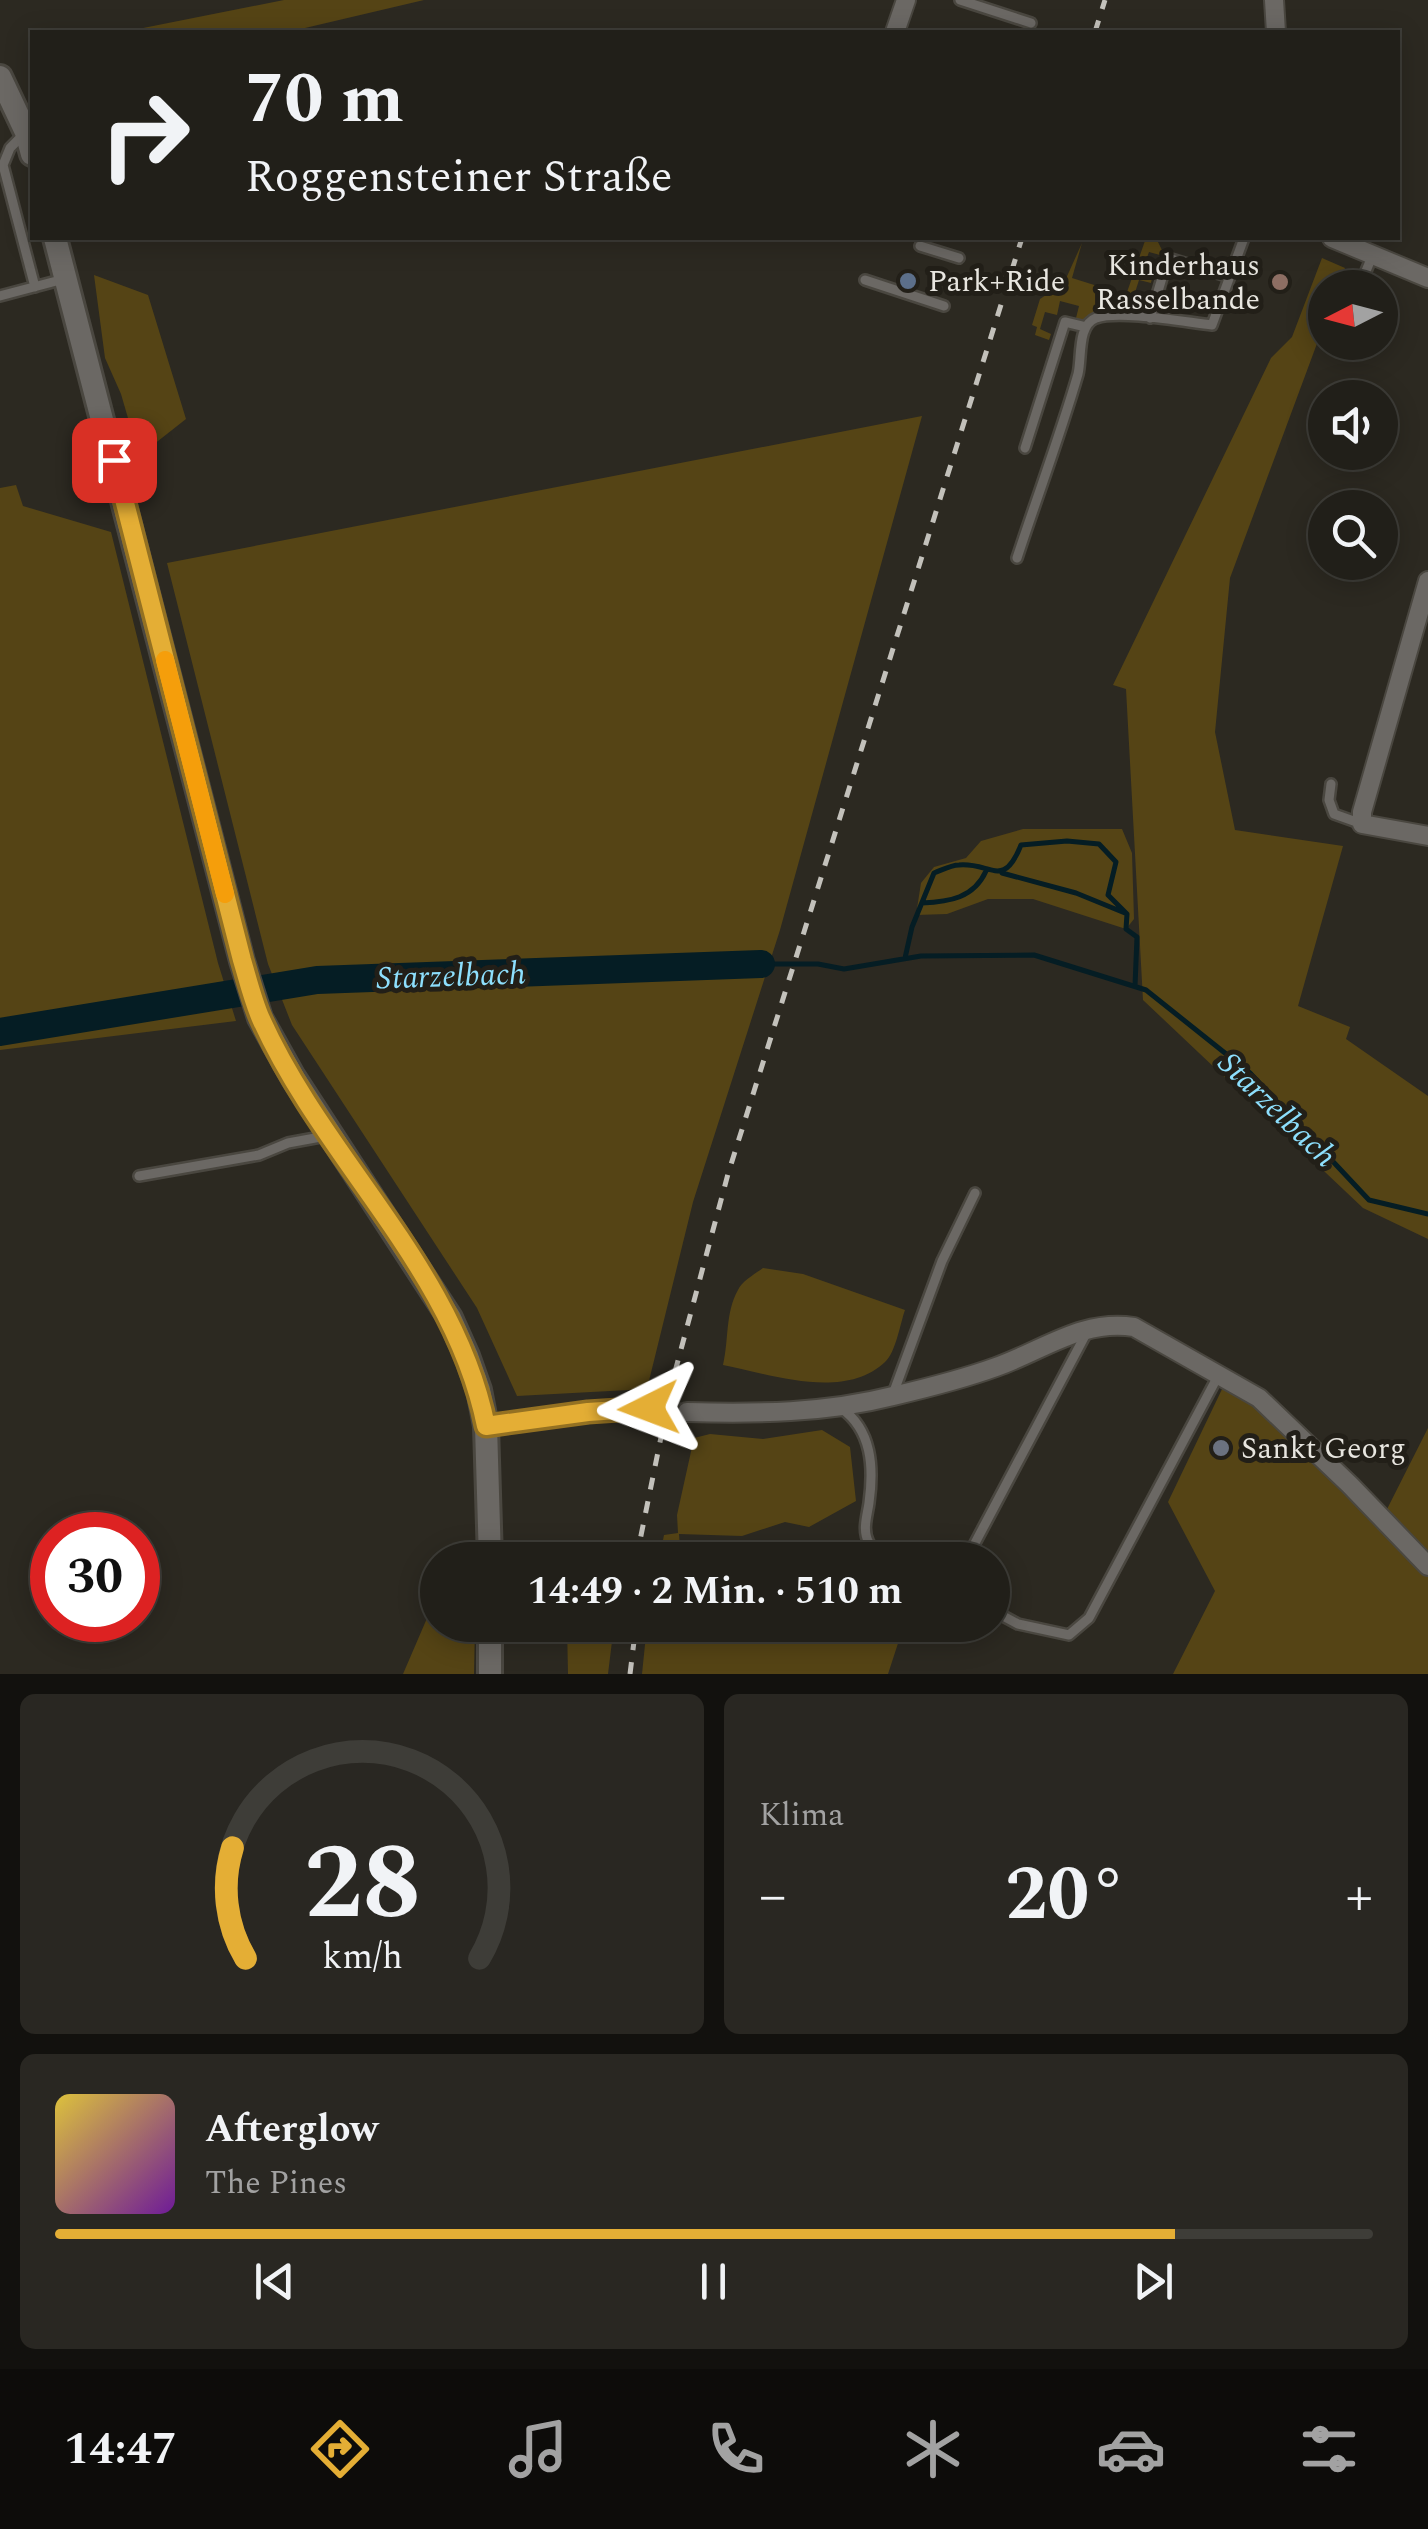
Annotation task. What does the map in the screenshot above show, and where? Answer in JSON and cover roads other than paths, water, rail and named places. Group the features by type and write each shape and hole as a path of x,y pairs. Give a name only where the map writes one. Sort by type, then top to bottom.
{"street":[{"path":"897,30 906,0"},
{"path":"0,77 30,143"},
{"path":"56,240 260,1018 329,1135 450,1318 479,1390 486,1426 489,1542"},
{"path":"1337,240 1428,278"},
{"path":"1428,581 1362,824 1428,836"},
{"path":"687,1412 735,1414 841,1408 997,1367 1090,1327 1134,1326 1259,1398 1428,1566"},
{"path":"486,1426 649,1408"},
{"path":"490,1642 490,1674"}],"lane":[{"path":"960,0 1031,22"},
{"path":"30,143 10,148 3,164 34,287"},
{"path":"1017,558 1079,370 1086,327 1098,317 1212,325 1243,240"},
{"path":"920,246 959,258"},
{"path":"1366,270 1373,254"},
{"path":"1150,318 1168,258 1230,278"},
{"path":"0,296 66,278"},
{"path":"865,280 944,306"},
{"path":"1026,448 1064,322 1086,327"},
{"path":"1040,404 1064,412"},
{"path":"1332,784 1330,800 1334,814 1362,824"},
{"path":"139,1176 259,1155 288,1143 329,1135"},
{"path":"892,1397 942,1261 975,1193"},
{"path":"976,1542 1090,1327"},
{"path":"1010,1620 1069,1635 1089,1618 1220,1373"},
{"path":"841,1408 857,1419 872,1465 864,1524 869,1542"}],"waterway":[{"name":"Starzelbach","path":"905,958 912,927 934,873 959,865 1002,870 1021,845 1067,841 1099,844 1116,862 1108,895 1127,914 1126,929 1137,937 1135,986"},
{"name":"Starzelbach","path":"922,903 960,897 975,887 986,871"},
{"name":"Starzelbach","path":"1002,873 1076,893 1125,913"},
{"name":"Starzelbach","path":"761,964 818,964 844,969 921,956 1034,955 1146,990 1250,1073 1369,1200 1428,1214"},
{"name":"Starzelbach","path":"0,1032 317,980 761,964"}],"tunnel":[{"path":"649,1408 687,1412"}],"railway":[{"path":"1096,30 1105,0"},
{"path":"640,1542 672,1383 728,1174 1021,240"},
{"path":"630,1674 634,1642"}],"place":[{"name":"Park+Ride","path":"908,281"},
{"name":"Kinderhaus Rasselbande","path":"1280,282"},
{"name":"Sankt Georg","path":"1221,1448"}]}
